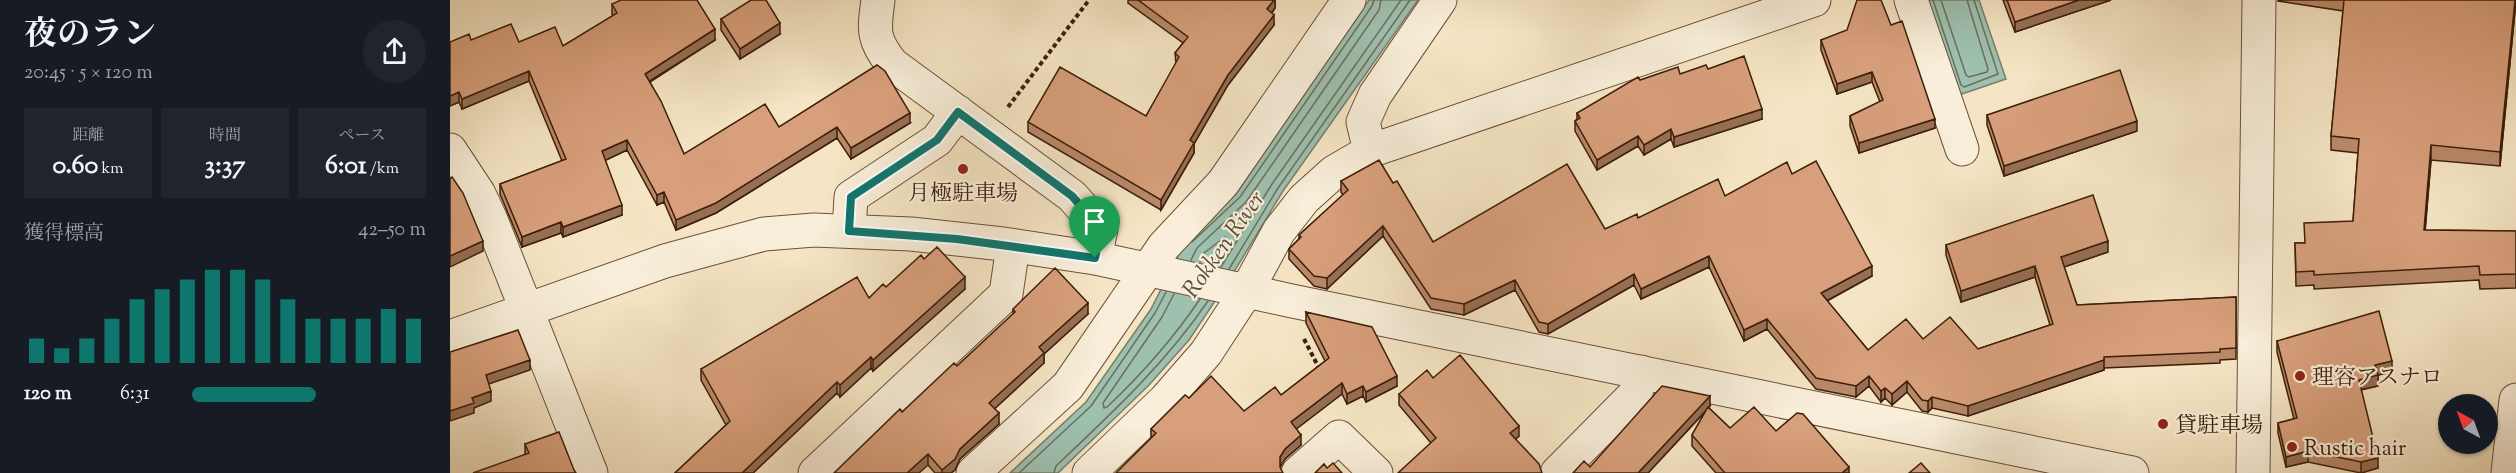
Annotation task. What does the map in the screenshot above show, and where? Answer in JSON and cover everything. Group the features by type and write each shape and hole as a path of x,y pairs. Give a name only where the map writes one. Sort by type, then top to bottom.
{"street":[{"path":"878,0 874,26 879,47 892,64 1072,196 1101,229 1095,258"},
{"path":"973,473 1068,386 1153,271 1164,246 1223,183 1349,0"},
{"path":"1370,152 1363,122 1375,95 1440,0"},
{"path":"1089,473 1165,400 1206,353 1239,290 1279,231 1304,199 1334,172 1370,152 1814,0"},
{"path":"1911,0 1962,149"},
{"path":"2253,473 2259,0"},
{"path":"849,231 851,197 937,140 958,112"},
{"path":"450,150 479,195 528,309 591,473"},
{"path":"450,337 665,261 764,234 814,230 957,239 1095,258 1239,290 1641,372 2026,462 2132,473"},
{"path":"815,473 1006,294 1014,246"},
{"path":"1557,473 1636,393 1641,372"},
{"path":"2508,473 2516,400"},
{"path":"1298,473 1340,437 1376,473"}],"path":[{"path":"988,134 1089,0"},
{"path":"1300,331 1321,373"}],"water":[{"name":"Rokken River","path":"1369,0 1418,0 1283,191 1229,280 1189,340 1149,385 1058,473 1010,473 1086,402 1151,309 1186,240 1236,194"},
{"path":"1926,0 1979,0 2006,79 1959,95"}],"building":[{"path":"621,0 697,0 715,29 645,74 661,101 684,154 765,104 779,127 877,65 885,71 910,113 851,148 837,127 716,203 676,220 664,192 657,195 627,140 602,151 622,205 563,227 561,222 522,237 500,184 566,159 529,71 462,99 459,92 450,96 450,42 469,34 471,40 511,24 519,42 555,27 563,46 617,13 612,4"},
{"path":"751,0 766,0 780,23 740,49 721,19"},
{"path":"1138,0 1274,0 1267,9 1274,15 1228,75 1190,140 1194,143 1161,200 1028,122 1060,67 1146,116 1179,57 1175,53 1188,37"},
{"path":"1857,0 1881,0 1891,25 1902,21 1935,119 1859,143 1850,116 1883,100 1872,72 1837,84 1821,40 1847,30"},
{"path":"2007,0 2079,0 2015,22"},
{"path":"2344,0 2515,0 2500,152 2431,145 2424,230 2516,231 2516,274 2480,275 2479,266 2314,275 2314,271 2296,272 2295,243 2305,243 2304,223 2353,221 2359,139 2331,136"},
{"path":"1744,56 1762,109 1674,137 1671,129 1644,145 1638,136 1597,160 1575,121 1580,118 1577,113 1638,77 1640,80 1678,67 1680,74 1706,65 1708,69"},
{"path":"2120,70 2137,121 2004,166 1987,115"},
{"path":"1379,160 1393,183 1397,181 1433,242 1567,164 1605,229 1637,214 1638,218 1718,179 1725,196 1787,162 1792,174 1816,161 1872,266 1821,293 1868,350 1906,319 1923,339 1950,317 1978,349 2053,324 2035,266 1961,291 1946,245 2093,195 2108,241 2061,257 2077,305 2236,297 2236,348 2220,349 2220,352 2104,357 2104,360 1968,406 1932,397 1928,401 1922,400 1907,381 1892,394 1885,388 1881,391 1869,376 1856,386 1816,378 1767,319 1744,330 1709,256 1641,289 1634,274 1548,324 1539,322 1515,280 1464,304 1431,298 1383,226 1327,278 1314,276 1289,249 1301,237 1299,235 1348,190 1341,181"},
{"path":"452,177 463,193 483,241 450,256 450,178"},
{"path":"937,247 965,277 873,360 871,357 840,385 837,382 742,473 675,473 730,421 701,369 857,277 869,298 883,284 886,287 921,255 924,259"},
{"path":"1055,268 1088,303 1039,347 1044,353 989,403 999,413 960,449 955,459 942,470 928,454 907,473 834,473 900,409 902,412 954,363 957,366 1015,312 1013,309"},
{"path":"2379,311 2392,361 2375,365 2378,375 2359,380 2378,458 2361,462 2308,451 2286,457 2278,423 2297,418 2277,341"},
{"path":"1306,312 1372,327 1397,376 1366,392 1363,386 1347,394 1342,383 1291,422 1301,435 1285,449 1280,457 1280,467 1283,473 1116,473 1156,433 1151,429 1185,395 1189,398 1211,376 1244,411 1275,387 1281,395 1329,358"},
{"path":"518,330 530,360 486,375 491,391 472,398 474,403 450,411 450,352"},
{"path":"1460,355 1519,426 1510,433 1539,464 1542,473 1398,473 1436,438 1399,394 1427,370 1433,378"},
{"path":"1662,386 1710,396 1638,473 1573,473 1584,461 1590,467"},
{"path":"1708,407 1730,428 1754,407 1776,431 1797,413 1803,414 1849,467 1842,473 1725,473 1692,435"},
{"path":"559,432 576,473 473,473 529,453 525,444"},
{"path":"1333,463 1342,473 1315,473 1324,464 1327,468"},
{"path":"1921,463 1930,473 1909,473"}],"place":[{"name":"月極駐車場","path":"963,169"},
{"name":"理容アスナロ","path":"2300,376"},
{"name":"貸駐車場","path":"2163,424"},
{"name":"Rustic hair","path":"2292,447"}],"route":[{"path":"958,112 1072,196 1101,229 1095,258 1003,244 911,234 849,231 851,197 937,140 958,112"}]}
